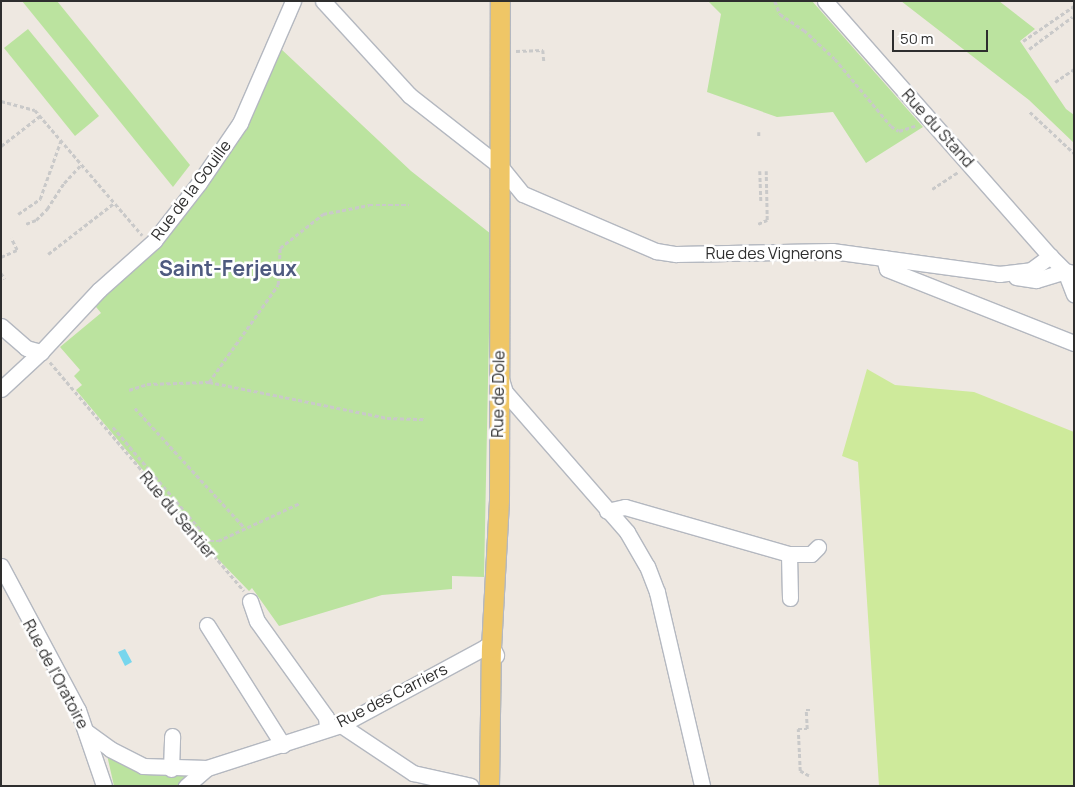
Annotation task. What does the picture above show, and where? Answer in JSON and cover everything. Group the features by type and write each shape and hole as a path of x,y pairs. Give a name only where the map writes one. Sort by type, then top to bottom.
{"main road":[{"name":"Rue de Dole","path":"500,786 500,710 509,397 504,4"},
{"name":"Rue de Dole","path":"489,786 490,648 499,510 499,358 505,172"}],"street":[{"name":"Rue de la Gouille","path":"1,389 42,352 85,303 154,241 198,183 240,123 293,1"},
{"name":"Rue des Vignerons","path":"323,1 410,95 505,172 522,194 656,251 676,254 819,250 999,274 1031,270 1050,256"},
{"name":"Rue du Stand","path":"825,1 1050,256"},
{"path":"1050,256 1069,272 1074,294"},
{"path":"884,258 887,269 1074,343"},
{"path":"999,274 1036,280 1069,272"},
{"path":"1,326 26,348 42,352"},
{"path":"499,358 502,386 509,397 639,550 657,592 702,786"},
{"path":"607,512 625,507 788,554 811,554 818,547"},
{"path":"788,554 790,598"},
{"name":"Rue de l'Oratoire","path":"1,566 87,732 104,786"},
{"path":"250,600 257,621 334,726 409,779 471,786"},
{"path":"208,625 283,745"},
{"name":"Rue des Carriers","path":"87,732 128,760 143,766 171,769 207,768 307,738 334,726 482,648 490,648"},
{"path":"490,648 496,655 495,707 500,710"},
{"path":"171,769 172,736"},
{"name":"Rue des Carriers","path":"186,786 207,768"}],"path":[{"path":"775,1 780,14 804,30 835,59 890,126 904,130 921,123"},
{"path":"1023,41 1074,6"},
{"path":"1029,49 1072,17"},
{"path":"516,51 543,50 544,62"},
{"path":"1055,82 1074,69"},
{"path":"1,101 19,103 40,116 142,235"},
{"path":"1030,112 1074,154"},
{"path":"1,146 40,116"},
{"path":"759,132 759,138"},
{"path":"18,214 40,199 61,140"},
{"path":"26,224 36,220 47,209 64,183 82,165"},
{"path":"932,189 962,169"},
{"path":"760,171 761,204"},
{"path":"758,224 767,220 766,171"},
{"path":"48,254 114,203"},
{"path":"209,382 278,285 280,248 323,214 370,205 409,205"},
{"path":"1,257 17,250 11,238"},
{"path":"1,273 5,279"},
{"name":"Rue du Sentier","path":"42,352 250,600"},
{"path":"129,390 148,384 209,382 387,418 425,419"},
{"path":"134,408 244,527"},
{"path":"114,427 210,541 218,541 244,527 300,503"},
{"path":"809,776 800,771 798,729 807,729 806,710 812,710"}],"green space":[{"path":"22,1 57,1 190,165 173,187"},
{"path":"708,1 812,1 923,127 866,163 833,112 777,117 707,92 721,14"},
{"path":"901,1 999,1 1035,29 1020,41 1066,109 1074,115 1074,143 1029,100"},
{"path":"28,29 99,116 75,136 4,48"},
{"path":"280,48 411,171 491,234 484,577 452,576 452,589 382,595 279,626 252,588 249,591 214,555 76,390 82,385 74,376 80,370 60,347 101,313 92,302 225,155 260,98"},
{"path":"867,369 895,385 974,392 1074,432 1074,786 879,786 858,462 842,456"},
{"path":"107,755 131,769 153,775 190,774 183,786 114,786"}],"water":[{"path":"125,649 132,662 125,666 118,652"}],"district":[{"name":"Saint-Ferjeux","path":"228,268"}]}
